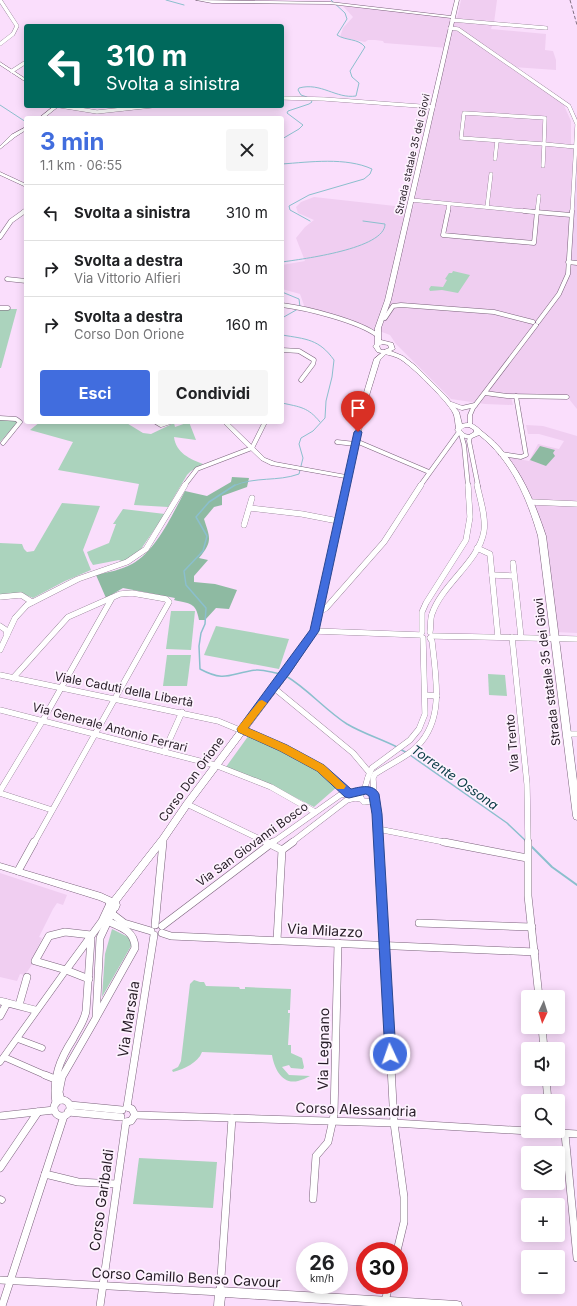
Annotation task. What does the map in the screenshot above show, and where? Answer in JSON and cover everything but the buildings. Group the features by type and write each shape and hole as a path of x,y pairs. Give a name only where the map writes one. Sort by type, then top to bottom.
{"main road":[{"path":"198,0 212,2 330,3 453,18"},
{"name":"Strada statale 35 dei Giovi","path":"377,346 457,0"},
{"path":"379,335 405,356 451,404 458,417 460,433"},
{"path":"377,346 390,345"},
{"path":"386,352 391,350 390,345"},
{"path":"377,346 386,352 399,355 414,367"},
{"path":"458,417 475,428 474,434 460,433"},
{"path":"460,433 469,425"},
{"name":"Strada statale 35 dei Giovi","path":"474,434 491,443 520,480 531,502 542,536 577,814"}],"street":[{"path":"0,0 17,26 13,34 0,44"},
{"path":"453,18 546,28"},
{"path":"450,28 458,29 562,100 569,106 577,124 568,274 565,286 475,405 470,415 469,425"},
{"path":"0,63 24,80"},
{"path":"12,71 24,63"},
{"path":"284,98 312,98 433,107"},
{"path":"44,116 54,108"},
{"path":"72,108 97,112 134,108"},
{"path":"571,110 577,111"},
{"path":"543,166 544,145 545,118 464,112 461,138 544,145 576,147"},
{"path":"0,148 24,129"},
{"path":"495,159 497,141"},
{"path":"0,173 24,185"},
{"path":"487,207 491,174"},
{"path":"449,204 443,235 534,243 539,196"},
{"path":"411,200 572,215"},
{"path":"0,237 4,228 16,215 24,211"},
{"path":"568,262 577,263"},
{"path":"7,279 18,282 24,281"},
{"path":"388,300 401,305"},
{"path":"284,305 303,309 370,330 379,335"},
{"path":"385,315 393,306 401,305 494,312 536,323"},
{"path":"0,308 8,308"},
{"name":"Corso Don Orione","path":"112,906 163,839 215,765 287,671 315,631 377,346"},
{"path":"284,350 299,352 314,360 301,380"},
{"name":"Corso Don Orione","path":"372,373 379,357 386,352"},
{"path":"484,393 567,398"},
{"path":"501,454 521,457 526,455 516,396"},
{"path":"451,404 462,408 475,405"},
{"path":"0,418 16,419 20,422 3,443"},
{"path":"227,424 266,461 288,467 348,476"},
{"path":"0,650 23,608 32,602 91,573 125,564 136,558 146,549 193,473 197,469 252,448 263,424"},
{"path":"319,612 326,608 382,544 429,472 460,433"},
{"path":"374,796 368,802 360,797 369,772 373,767 414,736 422,724 425,714 425,695 422,612 426,603 466,540 470,528 464,453 460,433"},
{"path":"400,1242 404,1222 404,1197 394,1123 378,829 372,778 374,774 403,758 414,750 422,742 433,725 437,696 431,635 432,614 438,602 477,548 484,530 483,515 469,441 474,434"},
{"path":"338,442 356,443 429,472"},
{"path":"244,525 252,498"},
{"path":"531,502 577,504"},
{"path":"250,508 302,514 338,521"},
{"path":"477,548 490,554 498,637"},
{"path":"513,563 521,638"},
{"path":"492,575 514,576"},
{"path":"13,678 68,617 120,594 132,593 166,599 169,602 97,734 18,871"},
{"path":"0,597 21,595 32,602"},
{"path":"52,810 0,792 62,688 113,597"},
{"path":"0,626 6,630 7,635"},
{"path":"315,631 422,635 426,631 431,635 577,639"},
{"name":"Via Trento","path":"512,637 524,757 528,831 528,896 538,990"},
{"path":"423,661 434,661"},
{"name":"Viale Caduti della Libertà","path":"0,675 218,720 242,729 283,748 320,768 349,794"},
{"path":"274,688 353,753 369,772"},
{"path":"425,695 437,696"},
{"name":"Via Generale Antonio Ferrari","path":"0,710 215,765 271,787 315,812"},
{"path":"164,752 182,712"},
{"path":"567,734 577,734"},
{"path":"363,791 370,790 374,796"},
{"name":"Via San Giovanni Bosco","path":"157,930 270,844 340,795 363,791"},
{"name":"Via San Giovanni Bosco","path":"282,850 347,800 351,798 361,799"},
{"path":"187,804 282,850 277,940"},
{"path":"378,829 527,858"},
{"name":"Via Marsala","path":"124,1114 157,930 163,839"},
{"path":"0,866 101,896 112,906"},
{"path":"55,1079 45,1074 2,1060 66,970 107,922 112,906"},
{"path":"57,1104 54,1094 55,1079 61,1061 84,1020 94,936 112,906"},
{"name":"Via Milazzo","path":"112,906 114,918 142,929 157,930 171,936 535,952"},
{"path":"107,922 129,932 133,936 135,948 62,1077 55,1114 59,1116 67,1111 124,1114 132,1108 135,1115 131,1121 124,1114"},
{"path":"419,923 532,927"},
{"path":"89,979 66,970 35,961 49,936 59,932 78,932 94,936 101,945 96,1018"},
{"name":"Via Legnano","path":"313,1198 316,1156 328,1142 334,1121 338,943"},
{"path":"19,1005 27,977"},
{"path":"0,1016 4,1002 36,1011"},
{"path":"18,1039 42,1048"},
{"path":"0,1116 38,1112 57,1104 67,1102 67,1111 2,1306"},
{"path":"0,1168 38,1112"},
{"name":"Corso Garibaldi","path":"100,1306 124,1114"},
{"name":"Corso Alessandria","path":"135,1115 394,1123 521,1130"},
{"path":"219,1306 232,1118"},
{"path":"565,1134 577,1258"},
{"name":"Corso Alessandria","path":"565,1134 577,1134"},
{"path":"45,1174 78,1182 116,1184"},
{"name":"Corso Camillo Benso Cavour","path":"0,1280 102,1287 220,1292 384,1304 457,1306"},
{"path":"384,1304 387,1294"}],"shaded area":[{"path":"461,0 497,0 494,23 491,29 546,34 545,50 553,51 556,60 556,70 513,67 562,101 571,121 571,145 577,146 577,409 569,399 511,397 513,405 485,404 451,399 396,344 390,335 360,324 305,308 300,294 284,290 284,265 305,261 296,238 305,227 314,220 298,213 296,207 301,202 314,197 413,208 448,48 384,43 383,41 375,40 368,40 365,42 340,37 343,28 353,17 342,5 457,18"},
{"path":"526,425 543,426 577,436 577,633 555,632 536,514 503,456 529,461 538,444 559,449 564,441 539,434 528,434"},
{"path":"0,873 67,895 63,905 57,903 53,909 39,937 42,938 34,956 36,957 33,963 25,975 20,974 17,981 0,977"}],"green space":[{"path":"453,271 470,275 458,293 442,290 430,291 429,289 431,286 443,287 447,280 445,279 449,273 452,273"},
{"path":"0,309 17,309 1,368 0,368"},
{"path":"0,418 15,420 18,422 0,442"},
{"path":"38,424 128,424 143,433 151,434 172,424 174,424 175,427 183,424 190,424 196,440 174,437 175,443 184,455 203,464 187,475 168,507 134,505 139,484 58,470 73,442 30,430"},
{"path":"540,446 555,450 553,453 555,456 546,466 530,460"},
{"path":"232,477 249,478 247,487 222,496 222,505 214,507 204,519 209,539 207,547 199,558 208,560 194,576 194,582 215,584 237,590 229,609 216,608 205,620 199,620 198,614 194,607 188,603 174,600 175,598 123,588 106,598 96,575 124,568 141,558 163,532 185,491 207,496 231,482"},
{"path":"62,503 100,506 83,550 91,570 65,581 33,598 21,593 0,595 0,543 22,544 27,552 34,551"},
{"path":"123,509 165,514 139,552 123,562 119,560 93,565 87,552 109,543 116,524 113,524"},
{"path":"171,611 195,611 191,650 166,649"},
{"path":"216,626 289,639 279,669 204,655"},
{"path":"167,655 191,655 187,686 163,686"},
{"path":"488,674 505,675 507,696 489,695"},
{"path":"249,735 317,770 337,787 314,807 273,786 226,767"},
{"path":"112,929 130,938 131,946 102,997 105,954"},
{"path":"194,980 204,982 206,986 239,987 240,989 245,989 245,987 291,989 290,1010 288,1010 288,1013 290,1013 288,1045 291,1045 291,1053 302,1058 304,1067 303,1069 291,1068 289,1065 282,1067 289,1075 310,1076 302,1080 292,1082 283,1078 277,1070 272,1055 202,1052 194,1062 173,1072 172,1070 178,1067 181,1061 190,984"},
{"path":"139,1158 217,1162 213,1208 133,1204"}],"waterway":[{"path":"166,0 184,5"},
{"name":"Torrente Ossona","path":"307,97 301,95 298,90 299,88 314,87 342,95 356,96 359,83 352,77 350,71 365,47 359,42 337,35 347,19 345,13 331,0"},
{"name":"Torrente Ossona","path":"284,138 303,125 287,113 288,111 309,104 312,102 310,99"},
{"path":"0,105 24,121"},
{"name":"Torrente Ossona","path":"284,164 328,161 351,163 372,169 370,174 364,179 309,195 289,206 290,210 310,221"},
{"name":"Torrente Ossona","path":"284,262 323,255 358,246 372,240 381,233 385,224 363,221"},
{"name":"Torrente Ossona","path":"284,293 299,299 300,307"},
{"name":"Torrente Ossona","path":"284,317 298,309"},
{"name":"Torrente Ossona","path":"234,486 250,481 283,478 299,474 303,458 299,444 301,438 313,431 325,418 326,401 332,377 334,360 323,348 311,341 284,335"},
{"path":"284,403 307,410 320,422"},
{"name":"Torrente Ossona","path":"234,486 209,502 196,517 207,536 203,551 184,571 186,585 206,608 205,624 201,633 199,646 200,669 222,676 259,670 281,674"},
{"name":"Torrente Ossona","path":"286,676 302,687 347,724 397,747"},
{"name":"Torrente Ossona","path":"400,749 407,753"},
{"name":"Torrente Ossona","path":"410,755 507,823 526,841"},
{"name":"Torrente Ossona","path":"530,845 552,867 577,885"}],"railway":[{"path":"570,0 577,25"}],"slow traffic":[{"path":"262,703 242,729 283,748 320,768 341,786"}],"route":[{"path":"358,432 315,631 287,671 242,729 283,748 320,768 349,794 370,790 374,794 377,814 390,1054"}]}
